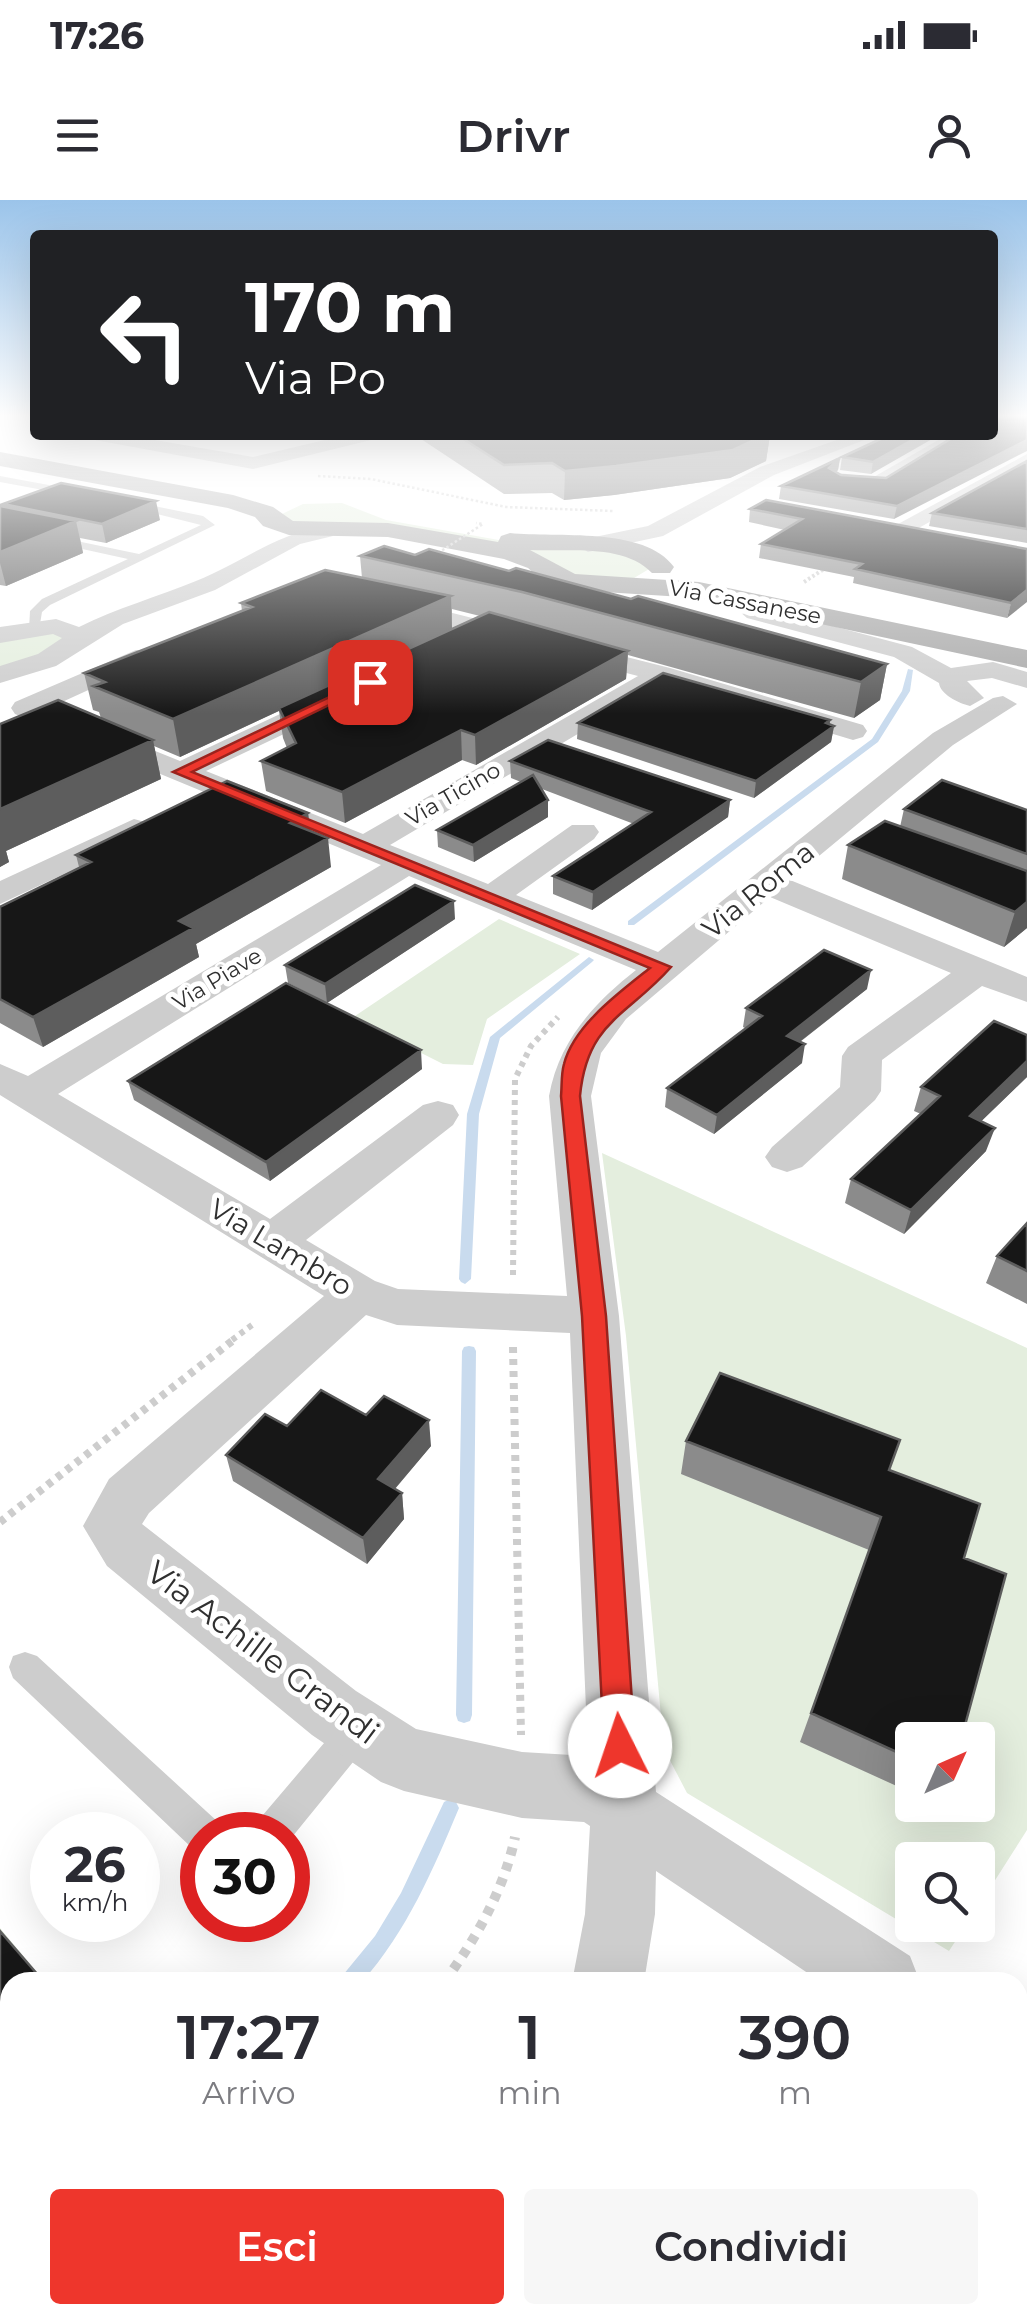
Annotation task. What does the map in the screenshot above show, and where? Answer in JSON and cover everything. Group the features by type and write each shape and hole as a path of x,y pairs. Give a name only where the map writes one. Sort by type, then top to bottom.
{"main road":[{"name":"Via Cassanese","path":"293,516 325,530 388,530 492,549 537,562 552,575 572,582 674,586 1027,659"},
{"name":"Via Cassanese","path":"389,516 532,545 626,547 657,552 1027,646"},
{"path":"616,585 644,580 657,552"}],"street":[{"path":"265,551 277,516"},
{"path":"657,552 705,516"},
{"path":"898,530 923,516"},
{"path":"875,528 935,537"},
{"path":"0,635 114,619 206,585 265,551 325,530"},
{"path":"356,598 487,627 853,731"},
{"path":"736,598 756,613 903,652 968,697 1015,702"},
{"path":"440,649 487,627"},
{"path":"0,676 47,660 57,630"},
{"path":"172,644 33,720 178,796 218,788 647,960"},
{"path":"953,684 980,670 1027,680"},
{"name":"Via Ticino","path":"363,847 661,674"},
{"path":"0,894 178,796 370,682"},
{"path":"944,739 953,721 953,684"},
{"name":"Via Roma","path":"610,1972 620,1914 624,1809 594,1316 570,1096 574,1061 594,1030 624,998 647,960 843,832 944,739 1015,702"},
{"path":"544,742 576,752"},
{"path":"490,898 583,832"},
{"name":"Via Piave","path":"14,1086 406,864"},
{"path":"767,882 1027,991"},
{"path":"788,1157 860,1091 862,1056 978,971"},
{"name":"Via Lambro","path":"14,1086 339,1283 397,1307 594,1316"},
{"path":"272,1242 438,1115"},
{"name":"Via Achille Grandi","path":"339,1283 129,1496 111,1526 127,1548 404,1759 522,1784 594,1790 869,1972"}],"lane":[{"path":"57,630 36,611 46,602 205,530 209,523 178,516"},
{"path":"0,528 142,558"},
{"path":"26,1667 180,1812"},
{"path":"289,1812 359,1728"}],"path":[{"path":"462,555 436,553 483,524 476,523"},
{"path":"794,588 833,564 832,556 875,528"},
{"path":"450,1972 485,1915 514,1850 522,1784 513,1312 515,1079 543,1030 647,960"},
{"path":"0,1522 339,1283"}],"green space":[{"path":"285,516 376,516 538,547 621,550 649,569 634,578 588,581 538,557 297,525"},
{"path":"66,630 64,646 0,671 0,642"},
{"path":"499,919 580,954 487,1019 473,1065 443,1064 352,1018"},
{"path":"602,1153 1027,1348 1027,1830 995,1880 995,1842 895,1842 895,1918 687,1793 664,1749 626,1336"},
{"path":"0,1928 37,1972 0,1972"},
{"path":"934,1942 955,1942 949,1951"}],"building":[{"path":"0,516 51,516 76,521 0,552"},
{"path":"63,516 121,516 102,524"},
{"path":"787,516 852,516 1027,549 1027,590 1011,603 855,569 862,564 761,544 802,519"},
{"path":"951,516 1027,516 1027,529"},
{"path":"384,546 415,555 429,549 631,599 638,596 887,664 861,682 522,592 360,556"},
{"path":"325,570 451,596 173,719 93,686 105,682 84,673 252,607 241,603"},
{"path":"489,612 628,651 475,735 461,730 342,792 261,761 296,743 279,708"},
{"path":"663,673 830,720 826,723 834,726 756,781 578,723"},
{"path":"58,700 153,740 0,809 0,724"},
{"path":"548,740 730,800 593,892 553,876 651,812 510,761"},
{"path":"533,775 548,800 473,845 437,830"},
{"path":"942,780 1027,810 1027,854 904,809"},
{"path":"227,781 308,813 290,823 328,838 179,921 193,928 33,1017 0,999 0,907 91,862 76,855"},
{"path":"885,821 1027,871 1027,902 1015,912 848,845"},
{"path":"415,885 454,901 325,984 285,965"},
{"path":"824,950 871,970 787,1036 805,1044 717,1115 667,1088 762,1016 746,1008"},
{"path":"286,983 421,1050 266,1162 128,1081"},
{"path":"994,1021 1027,1035 1027,1061 970,1116 995,1128 911,1210 851,1179 940,1096 921,1087"},
{"path":"1027,1223 1027,1271 997,1256"},
{"path":"720,1373 900,1440 889,1470 980,1504 964,1558 1006,1574 966,1722 895,1722 895,1751 811,1713 881,1517 686,1441"},
{"path":"321,1390 366,1415 384,1396 429,1420 378,1479 402,1493 363,1538 226,1455 265,1414 287,1426"},
{"path":"0,1931 35,1972 0,1972"}],"waterway":[{"path":"631,923 875,740 906,691 910,670"},
{"path":"465,1279 473,1114 495,1037 589,960"},
{"path":"464,1715 469,1351"},
{"path":"359,1972 395,1922 450,1808"}],"route":[{"path":"370,682 180,772 662,967 624,998 594,1030 574,1061 570,1096 594,1316 620,1746"}]}
